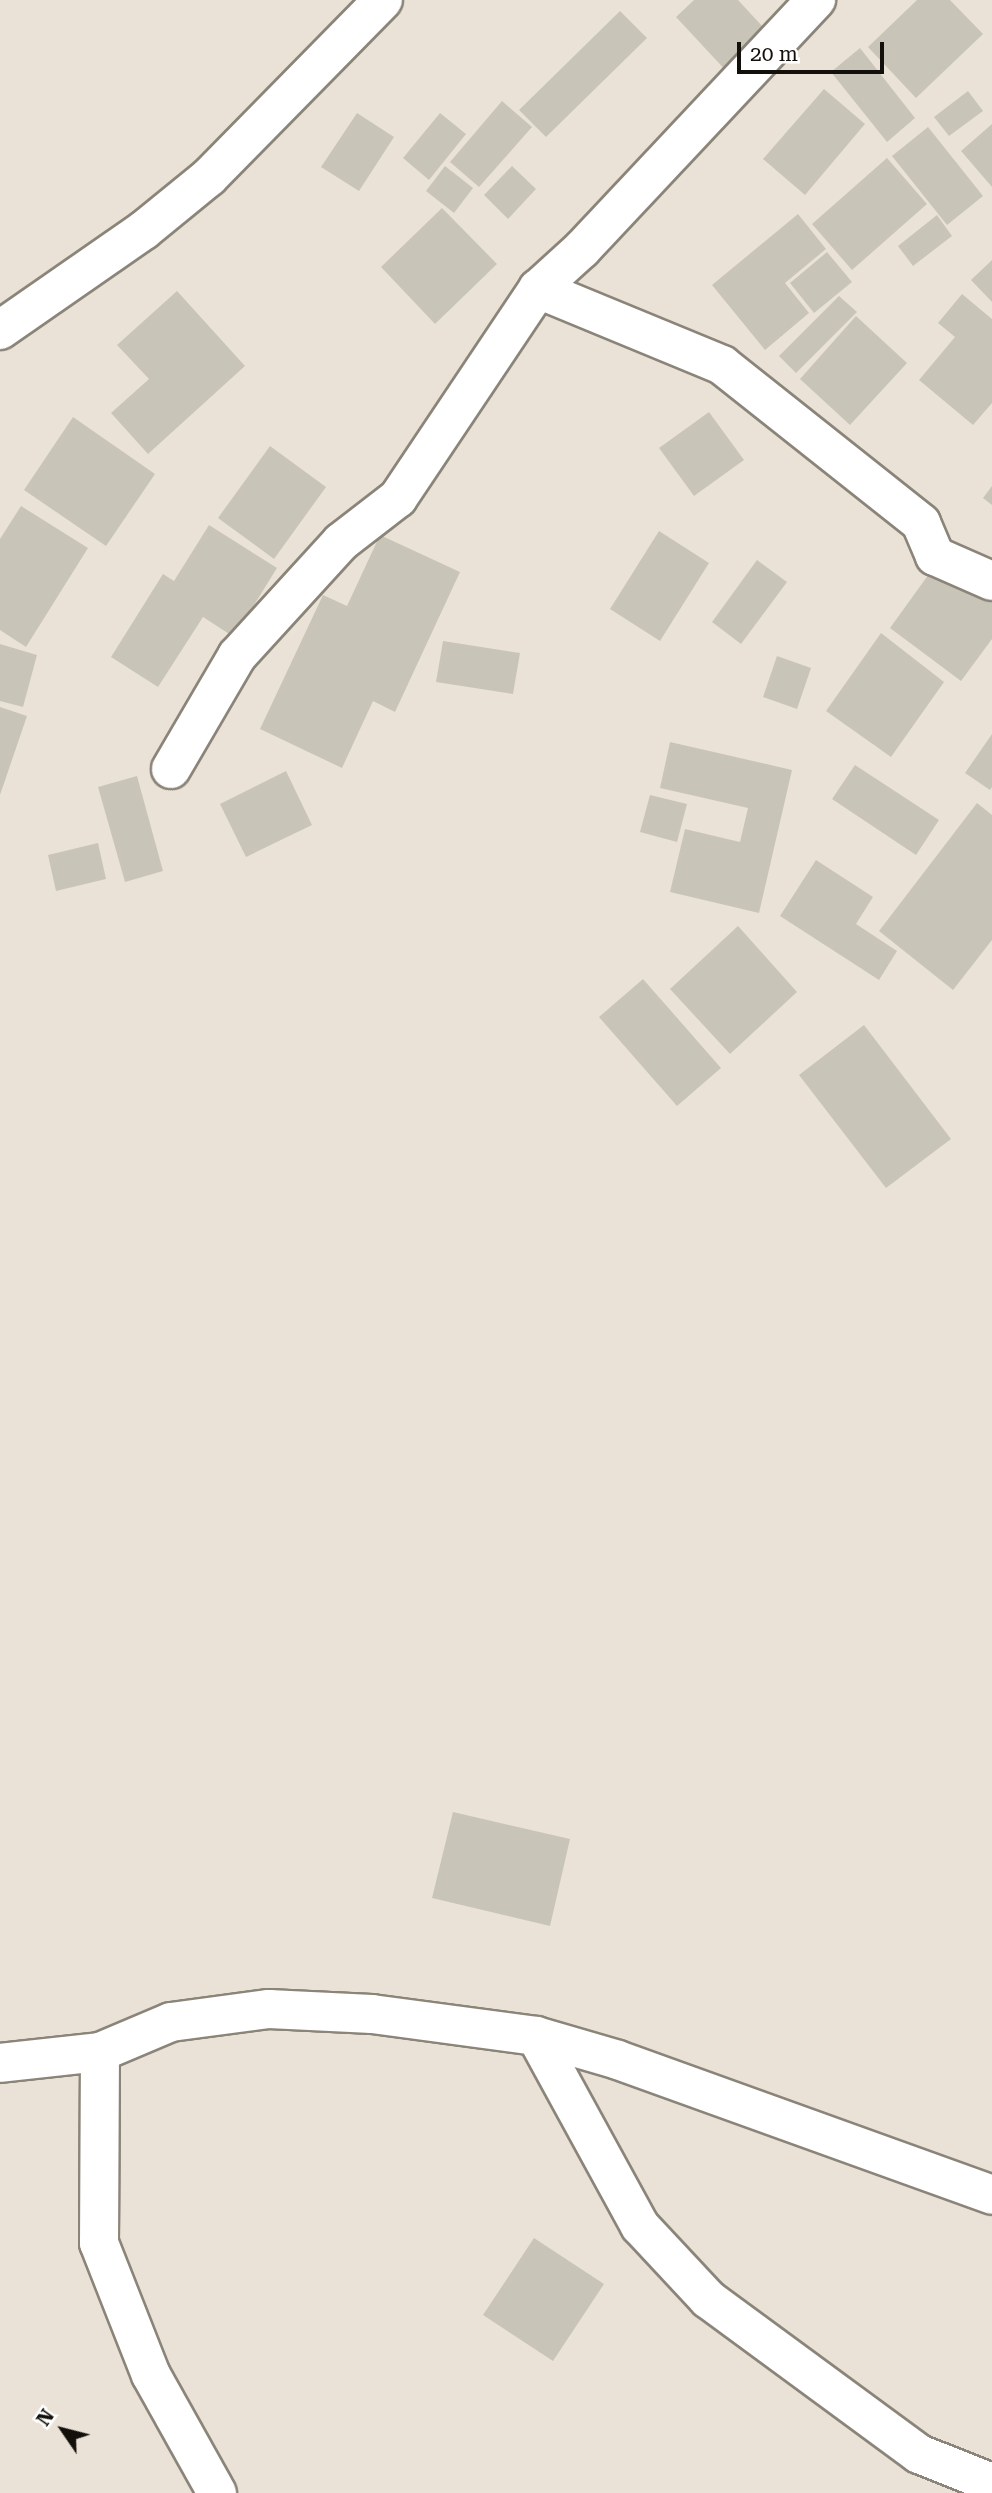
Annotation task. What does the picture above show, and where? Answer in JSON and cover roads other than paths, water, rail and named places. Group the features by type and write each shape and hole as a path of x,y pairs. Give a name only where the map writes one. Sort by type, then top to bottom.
{"street":[{"path":"0,330 144,230 209,177 383,0"},
{"path":"171,769 237,656 341,542 398,498 538,289 582,250 816,0"},
{"path":"538,289 722,365 921,523 935,556 992,581"},
{"path":"0,2063 100,2052 171,2022 269,2009 372,2014 536,2036 618,2060 992,2195"},
{"path":"536,2036 640,2226 708,2299 919,2454 992,2483"},
{"path":"100,2052 99,2243 151,2375 217,2493"}]}
